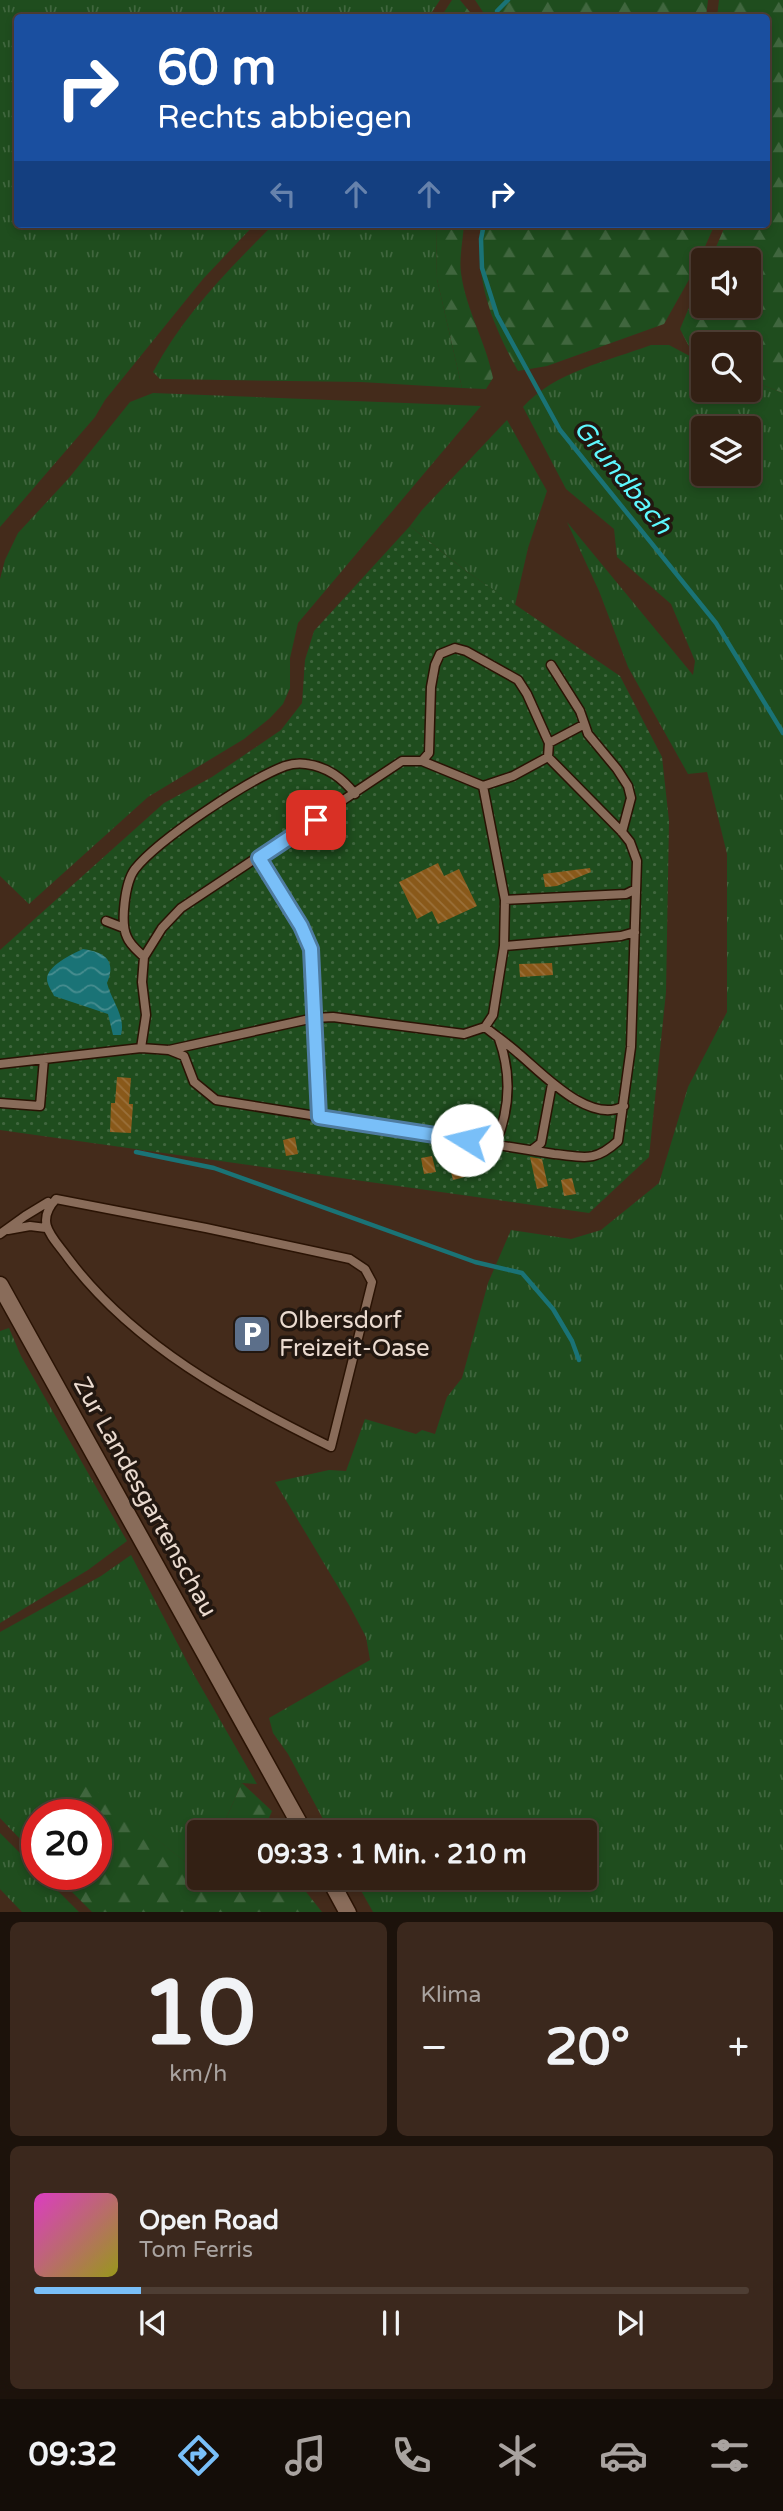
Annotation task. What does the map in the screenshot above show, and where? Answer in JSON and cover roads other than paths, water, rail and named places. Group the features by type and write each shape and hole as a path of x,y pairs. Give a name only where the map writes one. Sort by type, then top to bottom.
{"street":[{"name":"Zur Landesgartenschau","path":"0,1285 297,1820"},
{"path":"336,1890 347,1912"}],"lane":[{"path":"169,1050 184,1056 194,1082 216,1100 495,1145 594,1158 618,1141 631,1046 637,861 630,842 548,757 549,743 518,680 466,651 455,648 440,654 435,665 431,687 429,753 422,761"},
{"path":"551,665 580,711 587,734 628,786 631,798 622,832"},
{"path":"549,743 583,724"},
{"path":"141,1048 146,1015 142,982 144,957 162,928 181,908 402,761 422,761 483,786 513,776 548,757"},
{"path":"144,957 127,939 124,928 126,893 134,871 162,843 236,792 287,765 305,764 331,771 355,794"},
{"path":"0,1064 141,1048 169,1050 314,1018 333,1017 464,1034 485,1027 493,1015 504,946 505,900 483,786"},
{"path":"259,858 301,926 311,949 319,1117"},
{"path":"505,900 626,894 636,889"},
{"path":"106,921 124,928"},
{"path":"504,946 621,936 635,932"},
{"path":"485,1027 552,1084 591,1107 617,1110 624,1106"},
{"path":"495,1145 504,1123 509,1089 506,1059 499,1038"},
{"path":"0,1103 40,1106 44,1059"},
{"path":"532,1150 541,1143 552,1084"},
{"path":"1,1233 30,1226 46,1228 90,1287 141,1335 254,1409 331,1447 372,1282 365,1269 350,1259 67,1200 56,1199 49,1206 46,1228"},
{"path":"1,1233 48,1202"}],"water":[{"path":"83,949 97,952 107,958 110,975 107,983 120,1015 121,1035 113,1035 108,1014 54,996 49,986 47,979 51,970"}],"waterway":[{"name":"Grundbach","path":"498,14 497,11 508,0"},
{"name":"Grundbach","path":"483,228 482,268 497,315 560,430 716,623 783,733"},
{"path":"136,1152 214,1168 475,1262 522,1273 553,1309 572,1341 579,1360"}],"place":[{"name":"Olbersdorf Freizeit-Oase","path":"252,1334"}]}
